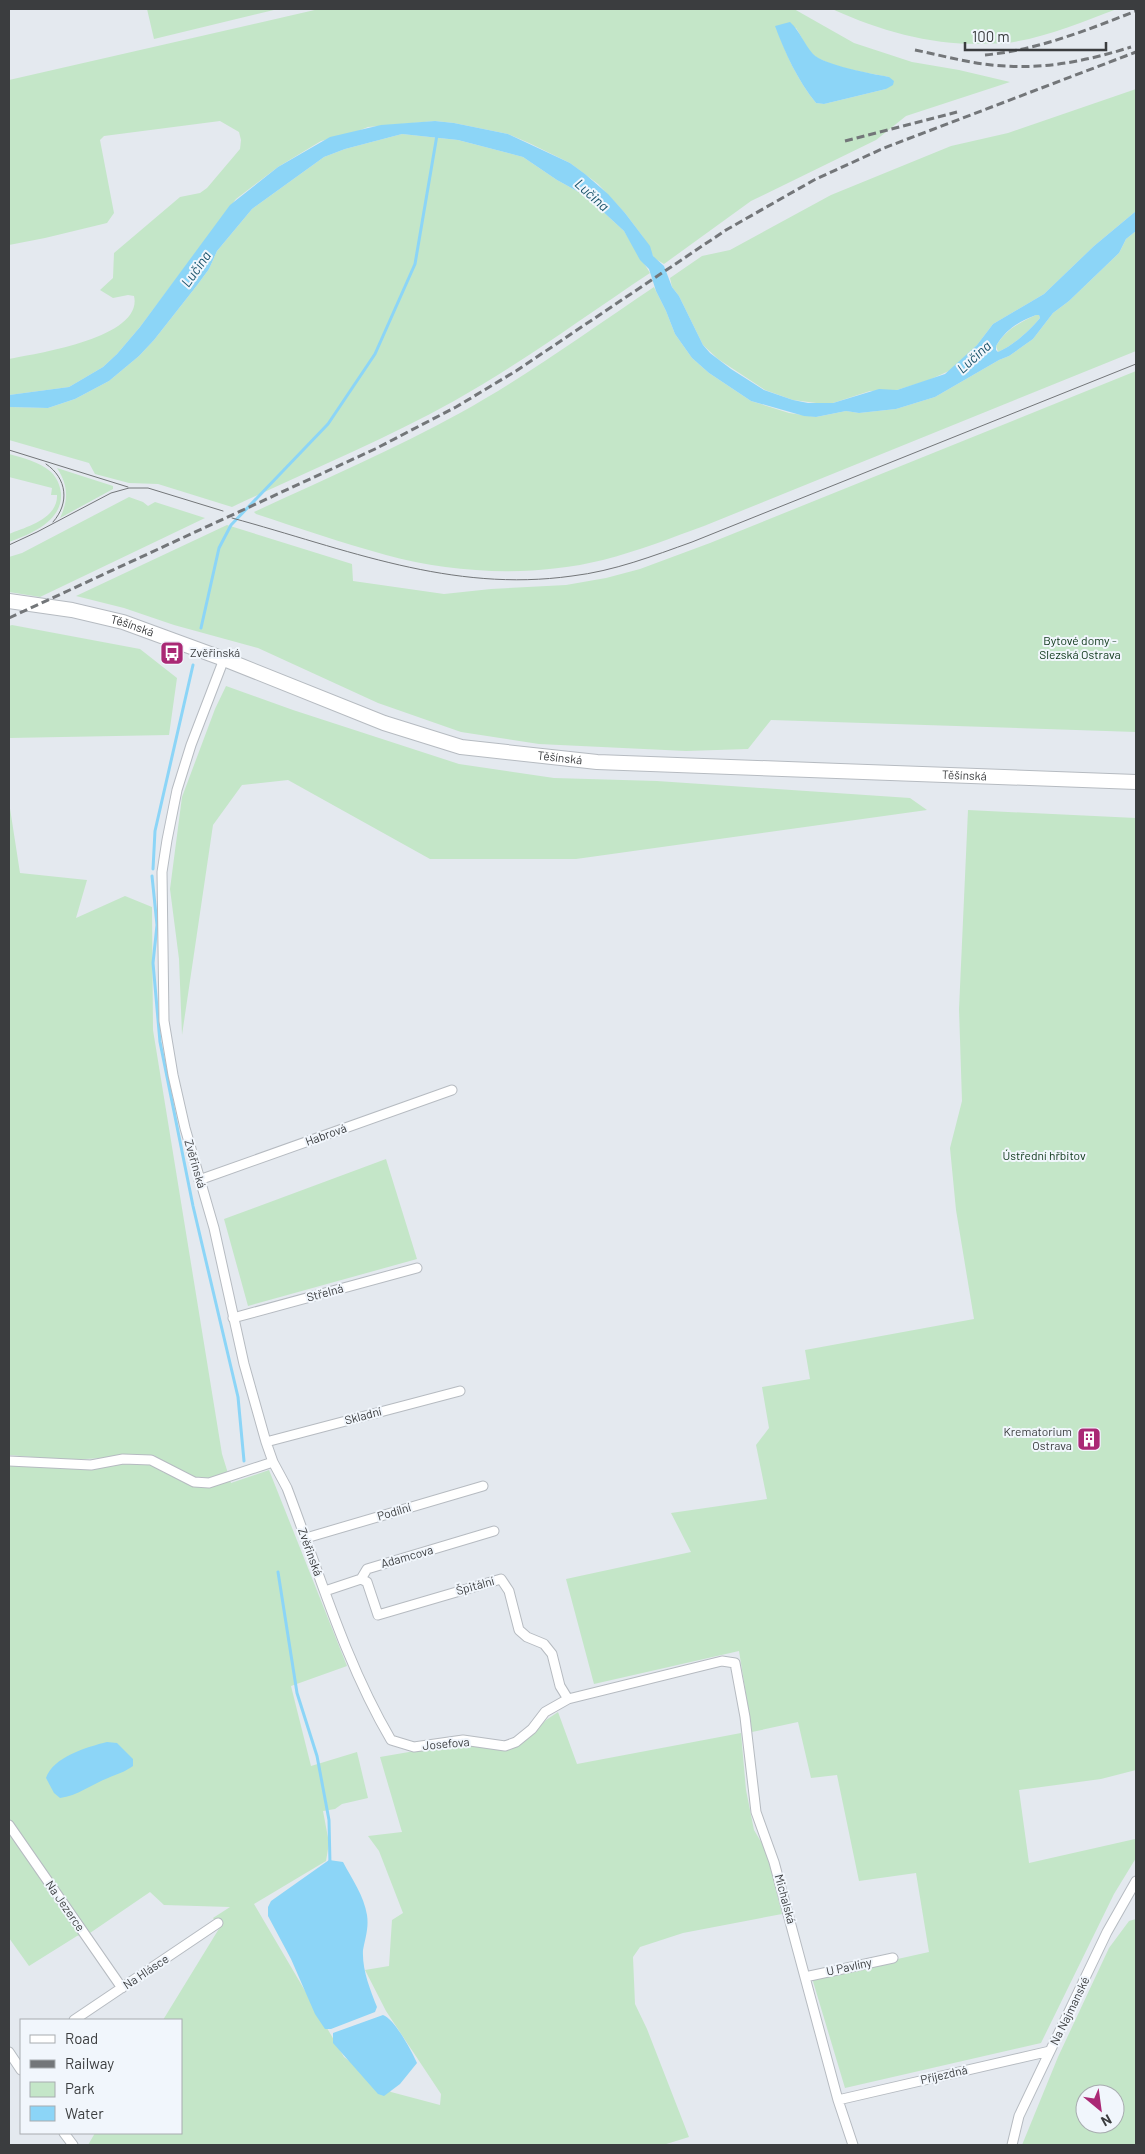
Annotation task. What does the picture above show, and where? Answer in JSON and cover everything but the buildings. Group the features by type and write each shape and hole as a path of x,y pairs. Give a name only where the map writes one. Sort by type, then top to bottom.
{"main road":[{"name":"Těšínská","path":"9,601 72,610 123,622 224,659 384,723 461,747 597,762 1136,782"}],"street":[{"name":"Zvěřinská","path":"224,659 177,790 162,872 164,1021 173,1075 214,1228 233,1318 266,1442 306,1538 350,1658"},
{"name":"Habrová","path":"200,1180 452,1090"},
{"name":"Střelná","path":"233,1318 417,1268"},
{"name":"Skladní","path":"266,1442 460,1391"},
{"path":"9,1461 91,1465 123,1459 151,1460 194,1482 209,1483 273,1462"},
{"name":"Podílní","path":"306,1538 483,1486"},
{"name":"Adamcova","path":"325,1591 361,1579 367,1568 494,1531"},
{"name":"Špitální","path":"361,1579 367,1582 378,1615 501,1579 509,1591 519,1630 527,1637 544,1644 552,1654 560,1686 568,1699"},
{"name":"Josefova","path":"350,1658 378,1718 391,1740 414,1747 463,1740 505,1746 516,1742 532,1729 545,1712 568,1699 722,1661"},
{"name":"Michalská","path":"722,1661 734,1663 738,1676 756,1812 774,1862 838,2100 853,2145"},
{"name":"Na Jezerce","path":"9,1825 122,1988"},
{"name":"Na Najmanské","path":"1012,2145 1019,2116 1108,1932 1136,1881"},
{"name":"Na Hlásce","path":"76,2019 218,1923"},
{"name":"U Pavlíny","path":"805,1977 893,1958"},
{"name":"Příjezdná","path":"838,2100 1050,2051"},
{"path":"9,2052 18,2058"},
{"path":"65,2134 73,2145"}],"green space":[{"path":"147,9 278,9 154,39"},
{"path":"319,9 794,9 854,43 912,62 959,70 1010,82 906,116 876,140 751,201 664,264 654,258 643,237 625,213 598,184 570,163 508,134 435,121 368,127 321,141 278,167 236,199 140,327 103,367 69,387 9,395 9,359 63,348 106,333 122,323 133,311 134,296 128,295 113,298 100,290 113,278 114,253 180,197 200,193 207,188 240,149 241,140 239,132 220,121 104,136 100,140 114,213 107,223 9,245 9,80","holes":["776,26 796,28 807,48 816,57 841,67 889,77 886,89 824,104 816,103 803,85 793,66"]},
{"path":"832,9 1117,9 1063,29 1021,41 980,44 941,42 904,35 868,24"},
{"path":"1136,89 1136,211 1094,246 1044,294 993,324 977,345 951,370 929,380 897,390 870,391 824,404 793,400 765,390 718,359 703,345 679,296 672,287 670,278 702,256 730,250 831,195 951,146 1008,133"},
{"path":"402,134 458,140 523,157 557,180 586,196 624,231 650,273 529,355 454,401 372,443 232,507 158,484 129,483 95,474 89,463 9,440 9,407 48,408 75,399 109,381 139,356 198,284 209,269 217,251 252,209 324,157 345,149"},
{"path":"1136,231 1136,351 704,526 629,553 577,565 522,571 494,571 439,566 353,546 254,512 384,452 435,427 485,399 654,287 675,334 692,358 709,373 751,401 789,413 816,417 846,411 859,413 896,409 935,397 1009,356 1033,339 1053,313 1069,301 1119,253 1126,239"},
{"path":"1039,315 1040,318 1031,328 1015,342 998,352 996,346 1004,335"},
{"name":"Bytové domy - Slezská Ostrava","path":"1136,371 1136,732 771,720 748,749 686,751 539,744 461,732 378,703 258,648 174,625 124,608 76,596 227,525 352,564 353,581 444,594 491,589 566,585 606,578 640,569 710,543"},
{"path":"9,454 31,461 51,472 57,479 61,493 57,511 51,519 27,535 9,542 9,534 32,525 47,516 56,503 57,495 51,495 52,488 9,477"},
{"path":"57,468 113,486 113,489 60,518 65,505 66,492"},
{"path":"129,497 148,506 155,502 205,518 40,597 9,592 9,557 22,553"},
{"path":"12,625 140,649 177,678 169,735 9,738 9,626"},
{"path":"226,686 459,764 554,778 657,781 910,798 927,810 576,859 430,859 288,780 242,785 213,825 182,1035 179,959 170,889 182,797 215,709"},
{"path":"9,802 20,873 87,880 76,918 125,896 152,907 153,1030 222,1454 231,1483 269,1470 347,1666 291,1686 311,1766 357,1752 368,1798 323,1811 329,1843 326,1861 254,1904 344,2057 391,2092 440,2105 441,2094 386,2011 365,1970 389,1966 392,1920 403,1913 379,1851 368,1836 402,1832 380,1757 461,1743 510,1749 533,1734 546,1720 558,1712 577,1764 741,1733 746,1790 754,1830 766,1850 782,1914 683,1933 640,1947 633,1957 635,2004 647,2029 689,2137 663,2145 88,2145 94,2134 182,2134 182,2019 164,2019 220,1927 213,1918 230,1907 164,1905 150,1892 90,1933 77,1936 29,1966 9,1938 9,1465 90,1469 123,1464 152,1464 164,1473 154,1455 68,1460 9,1455"},
{"name":"Ústřední hřbitov","path":"968,810 1136,818 1136,1770 1101,1779 1019,1790 1029,1863 1135,1839 1136,1858 1114,1894 1041,2043 845,2088 812,1978 929,1952 916,1873 859,1881 837,1775 811,1778 798,1722 752,1732 739,1651 594,1684 566,1579 691,1552 671,1513 767,1499 756,1445 769,1428 762,1387 810,1379 805,1350 974,1319 956,1210 950,1148 962,1101 959,1009"},
{"path":"386,1159 417,1259 248,1306 224,1219"},
{"path":"1136,1919 1136,2145 1022,2145 1058,2057 1109,1948 1129,1921"}],"water":[{"path":"790,22 818,58 849,68 889,77 894,81 893,85 886,89 824,104 816,103 792,66 775,26"},
{"name":"Lučina","path":"435,121 454,123 508,134 570,163 608,194 650,246 653,256 664,266 672,287 679,296 703,345 710,353 764,390 808,403 833,403 879,389 897,390 945,374 977,345 993,324 1044,294 1094,246 1136,211 1136,231 1126,239 1119,253 1069,301 1053,313 1033,339 1009,356 935,397 896,409 859,413 846,411 816,417 804,416 751,401 709,373 692,358 675,334 656,291 649,269 640,260 624,231 586,196 557,180 523,157 458,140 402,134 345,149 324,157 252,209 217,251 209,269 154,340 139,356 109,381 75,399 48,408 9,407 9,395 69,387 103,367 140,327 230,205 278,167 330,137 381,125","holes":["1039,315 1040,318 1021,337 1004,349 998,352 996,350 996,346 1008,331 1024,320"]},
{"path":"107,1742 117,1743 133,1759 133,1766 72,1795 60,1798 54,1793 46,1778 56,1764 72,1754"},
{"path":"329,1860 343,1862 363,1901 367,1920 363,1950 364,1965 377,2007 375,2012 331,2029 325,2029 315,2014 291,1959 268,1916 268,1907 271,1901"},
{"path":"383,2015 398,2029 417,2063 400,2084 384,2096 378,2094 333,2043 333,2033"}],"waterway":[{"path":"201,628 219,548 231,525 328,424 375,354 415,264 437,135"},
{"path":"153,869 155,831 193,665"},
{"path":"152,876 157,925 153,963 160,1042 193,1206 238,1397 244,1461"},
{"path":"278,1572 297,1693 317,1756 329,1820 330,1864"}],"tram line":[{"path":"232,518 399,565 441,573 527,580 588,574 633,562 692,542 1136,364"},
{"path":"9,450 128,487"},
{"path":"46,464 58,476 64,491 62,507 53,522"},
{"path":"9,545 111,493 129,488 148,488 223,511"}],"railway":[{"path":"985,55 1043,44 1136,11"},
{"path":"915,50 983,64 1022,67 1069,63 1131,47"},
{"path":"9,618 375,449 456,407 516,371 726,230 814,180 884,148 1136,52"},
{"path":"845,141 957,112"}],"place":[{"name":"Zvěřinská","path":"172,653"},
{"name":"Krematorium Ostrava","path":"1089,1439"}]}
